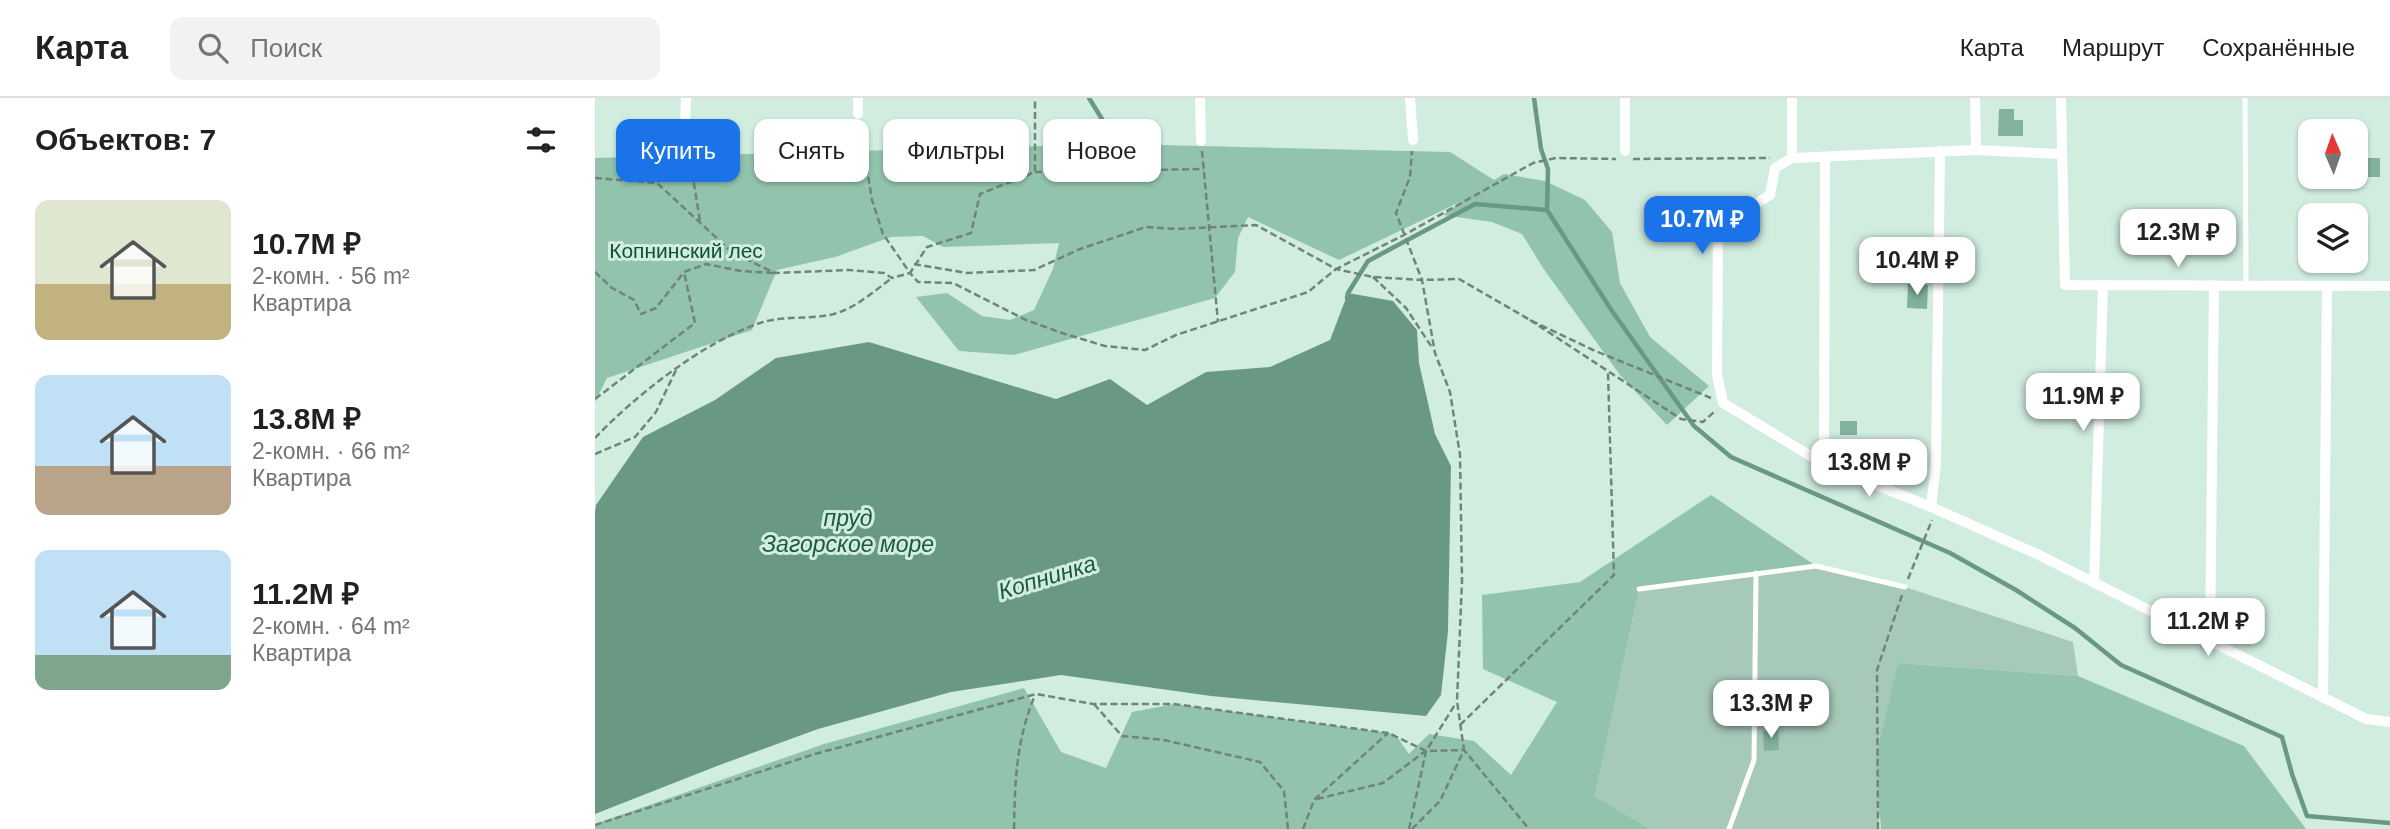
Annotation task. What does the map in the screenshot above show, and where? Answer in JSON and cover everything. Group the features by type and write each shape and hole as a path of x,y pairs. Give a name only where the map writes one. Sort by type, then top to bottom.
{"street":[{"path":"685,119 686,98"},
{"path":"858,98 858,114"},
{"path":"1200,98 1201,141"},
{"path":"1410,98 1413,140"},
{"path":"1625,98 1625,151"},
{"path":"1792,158 1793,98"},
{"path":"1975,98 1976,150"},
{"path":"2061,98 2065,285 2390,286"},
{"path":"2061,154 1976,150 1792,158 1776,169 1770,195 1718,227 1717,375 1723,403 1824,464 1931,507 2036,554 2366,719 2390,722"},
{"path":"1931,507 1936,464 1940,151"},
{"path":"1824,464 1825,157"},
{"path":"2094,583 2103,285"},
{"path":"2210,641 2214,285"},
{"path":"2323,698 2327,286"}],"lane":[{"path":"2245,98 2246,285"},
{"path":"1639,589 1816,566 1905,587"},
{"path":"1729,829 1754,760 1756,573"}],"path":[{"path":"1035,98 1035,172"},
{"path":"858,114 871,200 883,234 918,282 953,283 1025,320 1105,346 1145,351 1176,335 1308,292 1336,269 1405,236 1533,163 1556,158 1792,158"},
{"path":"1413,140 1410,177 1396,213 1422,280 1435,353 1450,392 1459,455 1462,581 1457,701 1464,750 1528,829"},
{"path":"1201,141 1217,322"},
{"path":"910,273 927,247 971,233 980,194 1035,172 1203,169"},
{"path":"595,178 657,183 733,253 775,273"},
{"path":"693,182 700,223"},
{"path":"914,264 967,273 1034,270 1080,249 1146,227 1256,225 1343,271 1373,277 1459,279 1529,320 1681,419 1703,422 1723,403 1593,350 1529,320"},
{"path":"595,272 613,288 634,300 642,314 656,309 684,272 706,264 741,271 775,273 849,270 884,273 892,278"},
{"path":"595,399 695,323 684,272"},
{"path":"595,438 616,416 677,368 711,346 760,323 836,314 861,302 892,278 910,273"},
{"path":"1373,277 1406,308 1435,353"},
{"path":"595,454 635,438 656,412 677,368"},
{"path":"1460,725 1614,575 1608,371"},
{"path":"1878,829 1877,670 1905,587 1934,516 1931,507"},
{"path":"595,825 814,754 1036,694 1093,704 1174,704 1388,733 1426,751 1464,750"},
{"path":"1014,829 1015,783 1023,724 1036,694"},
{"path":"1411,829 1426,751 1457,701"},
{"path":"1093,704 1122,736 1164,740 1260,762 1284,791 1288,829"},
{"path":"1303,829 1314,800 1388,733"},
{"path":"1411,829 1440,801 1464,750"},
{"path":"1314,800 1383,783 1426,751"}],"shaded area":[{"path":"1816,566 1905,587 2073,642 2078,676 1898,663 1878,829 1650,829 1595,796 1639,589"}],"green space":[{"name":"Копнинский лес","path":"1161,145 1450,152 1494,180 1504,174 1545,181 1585,200 1612,232 1620,283 1650,337 1709,386 1667,425 1620,375 1543,268 1522,234 1492,222 1443,215 1462,201 1339,260 1248,217 1238,238 1235,272 1215,298 1014,355 959,351 916,297 947,293 982,316 1010,320 1034,310 1053,269 1059,243 943,247 923,236 891,237 835,257 777,270 752,330 607,378 595,402 595,158 616,157 616,182 740,182 740,154 754,154 754,182 869,182 869,151 883,150 883,182 1029,182 1029,146 1043,146 1043,182 1161,182"},
{"path":"1711,495 1816,566 1639,589 1595,796 1650,829 595,829 595,824 824,744 1024,688 1061,752 1106,768 1132,712 1174,704 1395,734 1409,754 1429,734 1474,741 1511,775 1557,702 1483,669 1482,595 1580,582"},
{"path":"1898,663 2078,676 2244,746 2306,829 1881,829 1876,757"}],"water":[{"name":"пруд Загорское море","path":"1348,293 1393,301 1417,330 1419,363 1435,434 1451,466 1448,631 1441,695 1426,716 1211,696 1061,675 951,692 818,729 595,814 595,512 596,505 643,437 715,400 776,358 869,342 1056,399 1110,379 1147,405 1206,372 1270,367 1330,340"}],"building":[{"path":"1999,109 2014,109 2014,120 2023,120 2023,136 1998,136"},
{"path":"2368,158 2380,158 2380,177 2368,177"},
{"path":"1908,284 1928,285 1927,309 1907,308"},
{"path":"1840,421 1857,421 1857,435 1840,435"},
{"path":"1778,730 1779,750 1764,751 1763,731"}],"waterway":[{"path":"1089,98 1102,119"},
{"path":"1534,98 1541,149 1548,169 1547,210"},
{"path":"1347,298 1368,261 1475,204 1547,210 1612,311 1694,426 1731,457 1950,553 2016,590 2075,628 2121,665 2282,737 2307,816 2390,823"}],"water label":[{"name":"Копнинка","path":"1047,577"}]}
